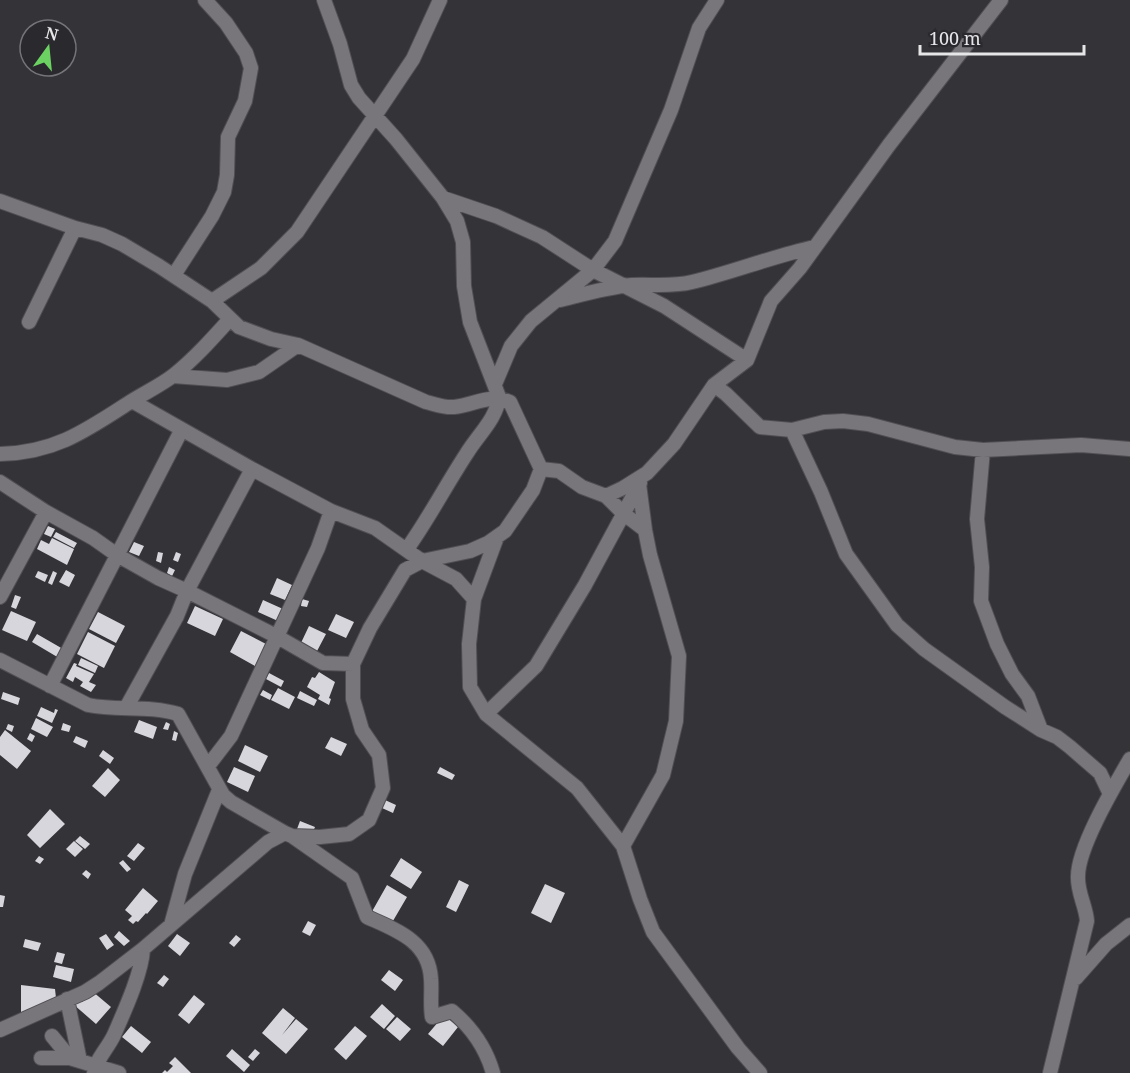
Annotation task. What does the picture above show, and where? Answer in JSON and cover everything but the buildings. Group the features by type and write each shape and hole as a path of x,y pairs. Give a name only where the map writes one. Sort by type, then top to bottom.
{"street":[{"path":"174,275 212,216 224,192 228,137 245,101 251,68 246,53 226,23 205,0"},
{"path":"324,0 340,44 351,85 359,98 396,139 443,198 457,221 463,242 464,286 470,322 497,390 498,406 493,415 407,549"},
{"path":"212,301 261,268 297,232 413,59 440,0"},
{"path":"497,390 511,346 531,321 593,270 607,253 618,233 671,110 699,28 717,0"},
{"path":"486,714 536,666 585,585 643,479 674,444 714,385 747,360 771,301 800,268 889,145 1001,0"},
{"path":"443,198 496,216 542,237 593,270 673,312 747,360"},
{"path":"0,201 75,228 102,235 122,244 212,301 239,327 271,339 298,345 336,360 370,378 442,406 455,407 497,390"},
{"path":"29,322 75,228"},
{"path":"555,302 627,286 675,285 692,282 782,254 815,247"},
{"path":"0,454 14,454 51,446 80,435 173,376 204,350 230,319"},
{"path":"173,376 227,380 259,372 298,345"},
{"path":"714,385 760,427 792,430 824,422 843,421 868,424 955,447 983,450 1081,445 1130,449"},
{"path":"0,1030 85,992 99,983 143,949 268,842 289,834 320,837 349,834 369,820 383,788 379,755 362,730 353,699 353,664 370,628 405,570 422,561 470,551 505,531 533,490 541,468 510,402 497,390"},
{"path":"132,401 182,431 331,511 375,528 422,561 456,579 474,599"},
{"path":"792,430 821,492 846,554 897,625 924,649 1005,707 1041,730 1057,737 1100,773 1110,794"},
{"path":"50,686 182,431"},
{"path":"983,450 977,519 982,567 981,601 997,644 1012,674 1028,696 1041,730"},
{"path":"541,468 559,471 582,487 606,496 645,530"},
{"path":"126,708 177,616 187,591 252,469"},
{"path":"606,496 643,479"},
{"path":"623,846 663,775 676,721 679,656 645,530 643,479"},
{"path":"0,482 158,578 276,636 323,663 353,664"},
{"path":"208,766 231,736 318,548 331,511"},
{"path":"0,597 46,512"},
{"path":"497,537 474,599 469,644 470,687 486,714 577,788 623,846 653,932 738,1048 760,1073"},
{"path":"0,660 88,705 178,714 219,790 231,802 289,834 352,878 367,917 408,936 421,949 428,961 431,977 432,1017 452,1011 468,1025 489,1057 493,1073"},
{"path":"1050,1073 1087,921 1077,873 1085,849 1110,794 1130,759"},
{"path":"171,925 185,874 219,790"},
{"path":"1072,982 1101,948 1130,925"},
{"path":"95,1069 113,1036 142,963 143,949"},
{"path":"67,999 75,1059"},
{"path":"52,1036 75,1059 95,1069 118,1073"},
{"path":"41,1058 75,1059"}]}
